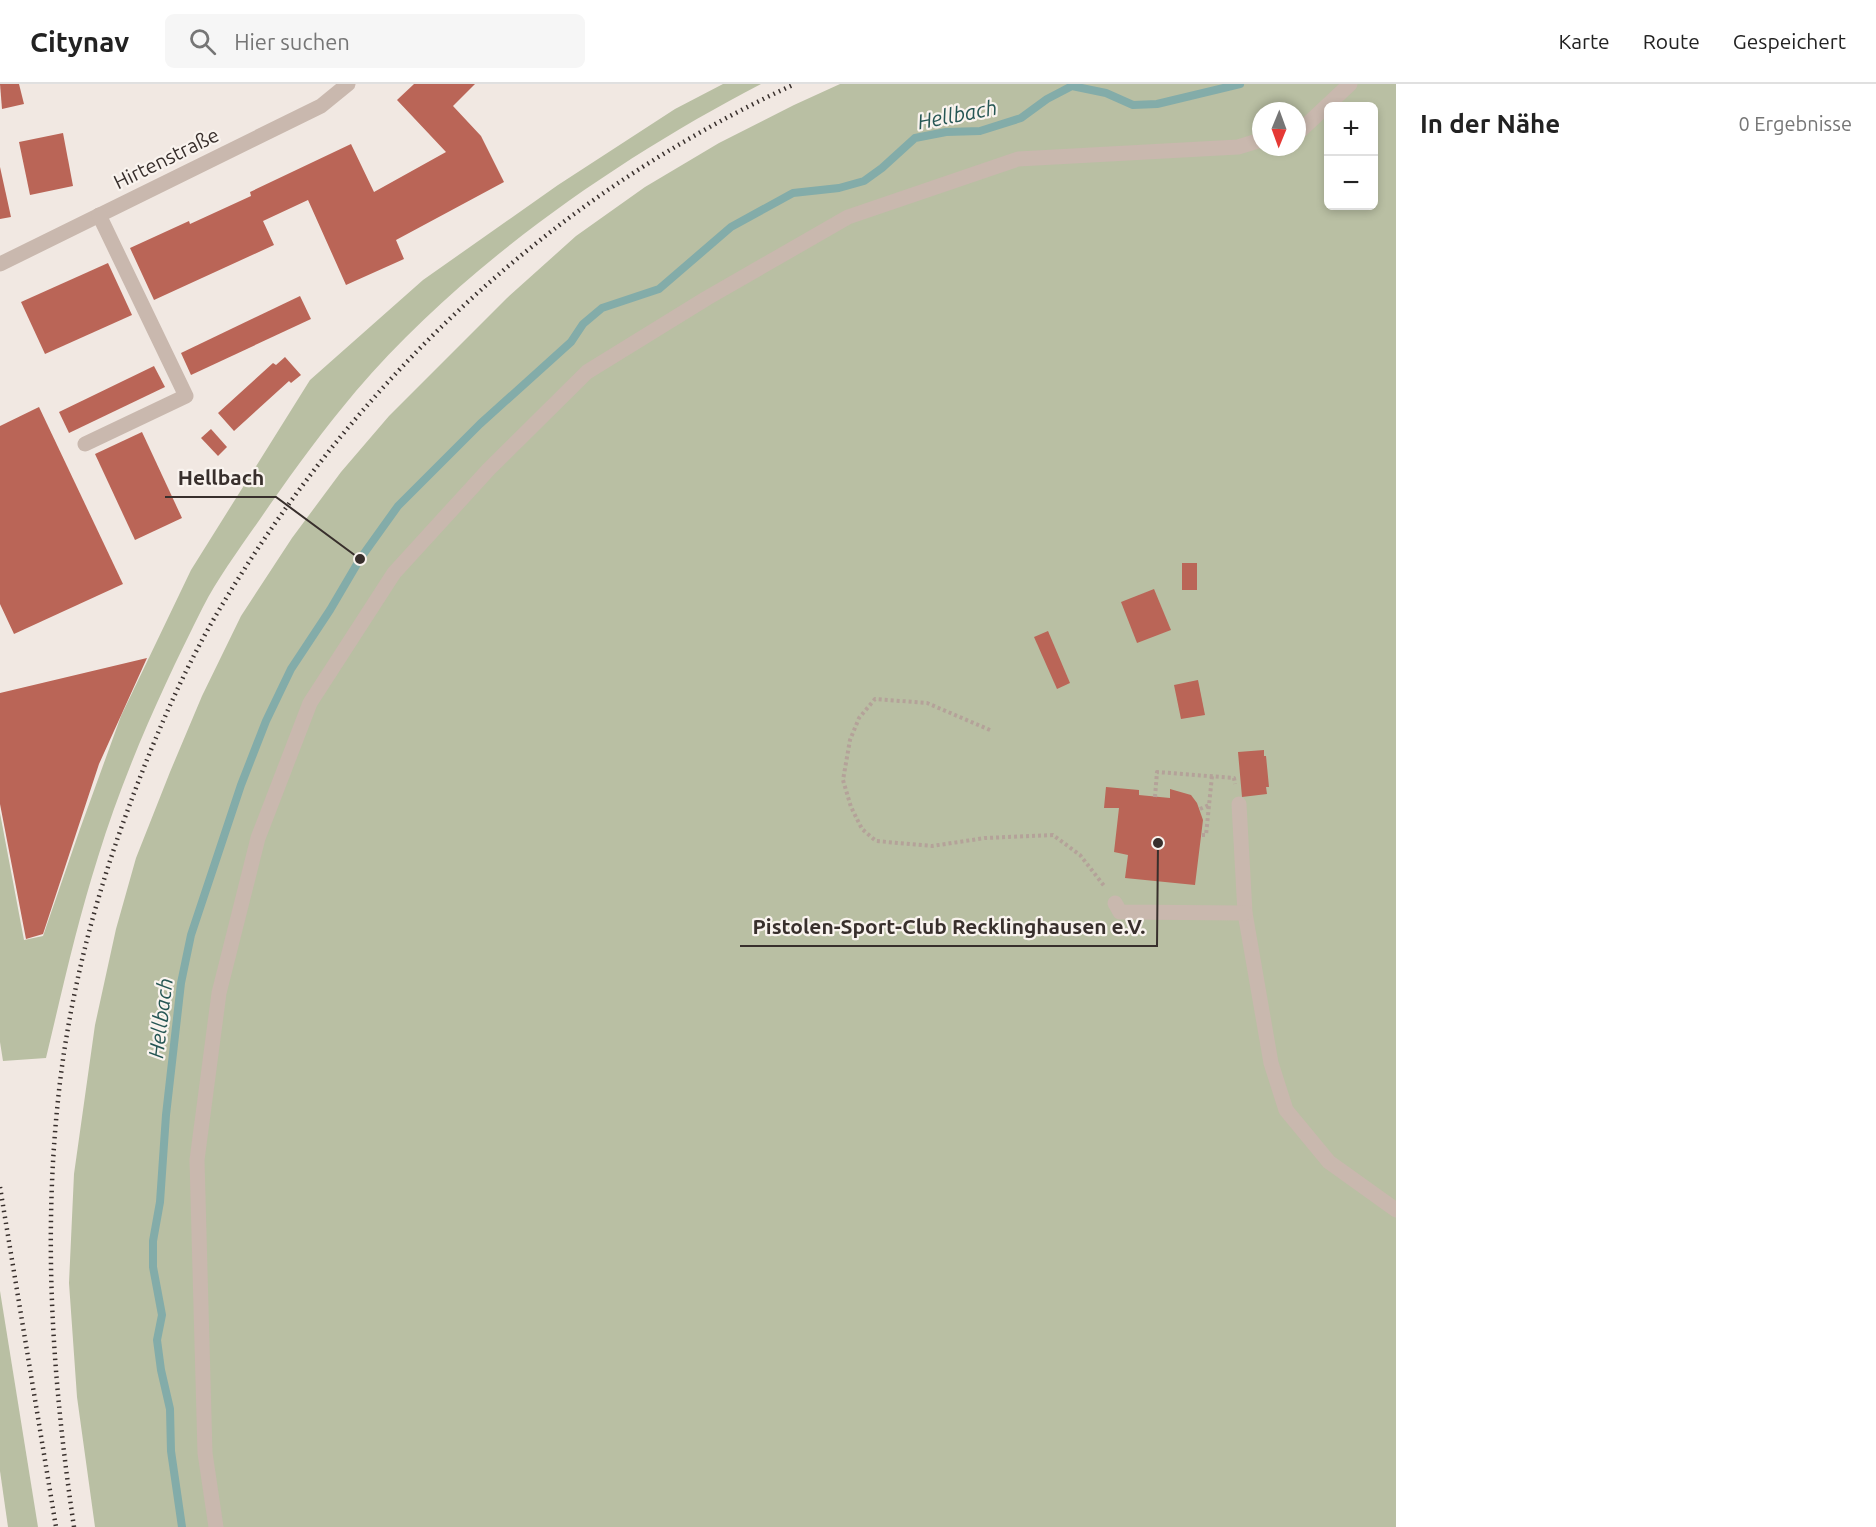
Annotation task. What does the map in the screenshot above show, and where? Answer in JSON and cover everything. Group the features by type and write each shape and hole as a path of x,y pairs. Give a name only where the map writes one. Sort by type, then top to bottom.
{"street":[{"name":"Hirtenstraße","path":"0,264 321,106 348,84"},
{"path":"1306,125 1350,84"},
{"path":"216,1527 205,1453 197,1160 219,993 258,838 310,703 394,573 489,469 588,372 707,298 848,218 1018,159 1238,147 1252,143"},
{"path":"85,444 186,396 99,215"},
{"path":"1239,804 1245,913 1271,1063 1286,1110 1329,1162 1396,1210"},
{"path":"1114,903 1120,912 1245,913"}],"path":[{"path":"990,730 927,703 875,699 859,718 850,740 843,780 851,807 862,829 876,841 932,846 985,838 1053,835 1080,855 1100,879 1114,903"},
{"path":"1155,797 1157,772 1212,776 1234,778 1239,804"},
{"path":"1202,835 1206,835 1212,776"},
{"path":"1200,809 1209,805"}],"green space":[{"path":"723,84 761,84 651,146 597,181 493,259 398,345 356,391 300,462 210,594 173,667 145,730 108,825 90,882 46,1058 3,1061 0,1042 0,813 24,940 43,936 121,716 191,570 310,380 423,280 558,185 675,109"},
{"path":"840,84 1396,84 1396,1527 95,1527 77,1397 69,1283 74,1174 95,1025 116,929 136,858 202,696 241,616 292,538 341,472 389,416 507,298 576,236 645,187 719,143"},
{"path":"0,1291 38,1527 8,1527 0,1471"}],"building":[{"path":"0,84 19,84 24,104 2,109"},
{"path":"414,84 475,84 453,106 481,136 504,182 396,240 404,259 346,285 308,200 263,221 274,245 154,300 130,248 251,196 250,192 351,144 374,192 446,152 397,100"},
{"path":"63,133 73,186 30,195 19,142"},
{"path":"0,167 11,217 0,219"},
{"path":"108,263 132,315 45,354 21,302"},
{"path":"300,296 311,319 191,375 181,353"},
{"path":"285,357 301,375 291,383 289,381 234,431 218,413 273,363 276,365"},
{"path":"154,366 165,387 69,433 59,412"},
{"path":"39,407 123,584 14,634 0,604 0,426"},
{"path":"211,429 227,447 218,456 201,438"},
{"path":"142,432 182,518 135,540 95,454"},
{"path":"1182,563 1197,563 1197,590 1182,590"},
{"path":"1154,589 1171,630 1137,643 1121,602"},
{"path":"1048,631 1070,683 1057,689 1034,637"},
{"path":"147,658 99,764 43,934 26,939 0,804 0,693"},
{"path":"1198,680 1205,715 1181,719 1174,685"},
{"path":"1264,750 1269,787 1266,787 1267,794 1242,797 1238,752"},
{"path":"1106,787 1139,790 1139,795 1170,798 1170,789 1191,795 1197,803 1203,820 1195,885 1125,878 1128,855 1114,852 1119,808 1104,808"}],"waterway":[{"name":"Hellbach","path":"182,1527 171,1451 170,1409 157,1340 162,1315 153,1267 153,1241 160,1202 166,1115 181,983 191,935 241,785 266,721 291,669 360,559 398,506 480,424 571,342 583,324 602,308 659,289 731,227 793,193 839,188 864,181 915,138 946,132 980,131 1021,118 1047,99 1072,86 1106,93 1133,105 1157,104 1240,84"}],"railway":[{"path":"74,1527 61,1420 52,1314 51,1207 62,1063 75,990 103,882 147,759 194,655 222,605 276,522 335,443 399,370 469,301 543,238 622,180 706,129 795,84"},
{"path":"0,1187 56,1527"}],"place":[{"name":"Hellbach","path":"360,559"},
{"name":"Pistolen-Sport-Club Recklinghausen e.V.","path":"1158,843"}]}
